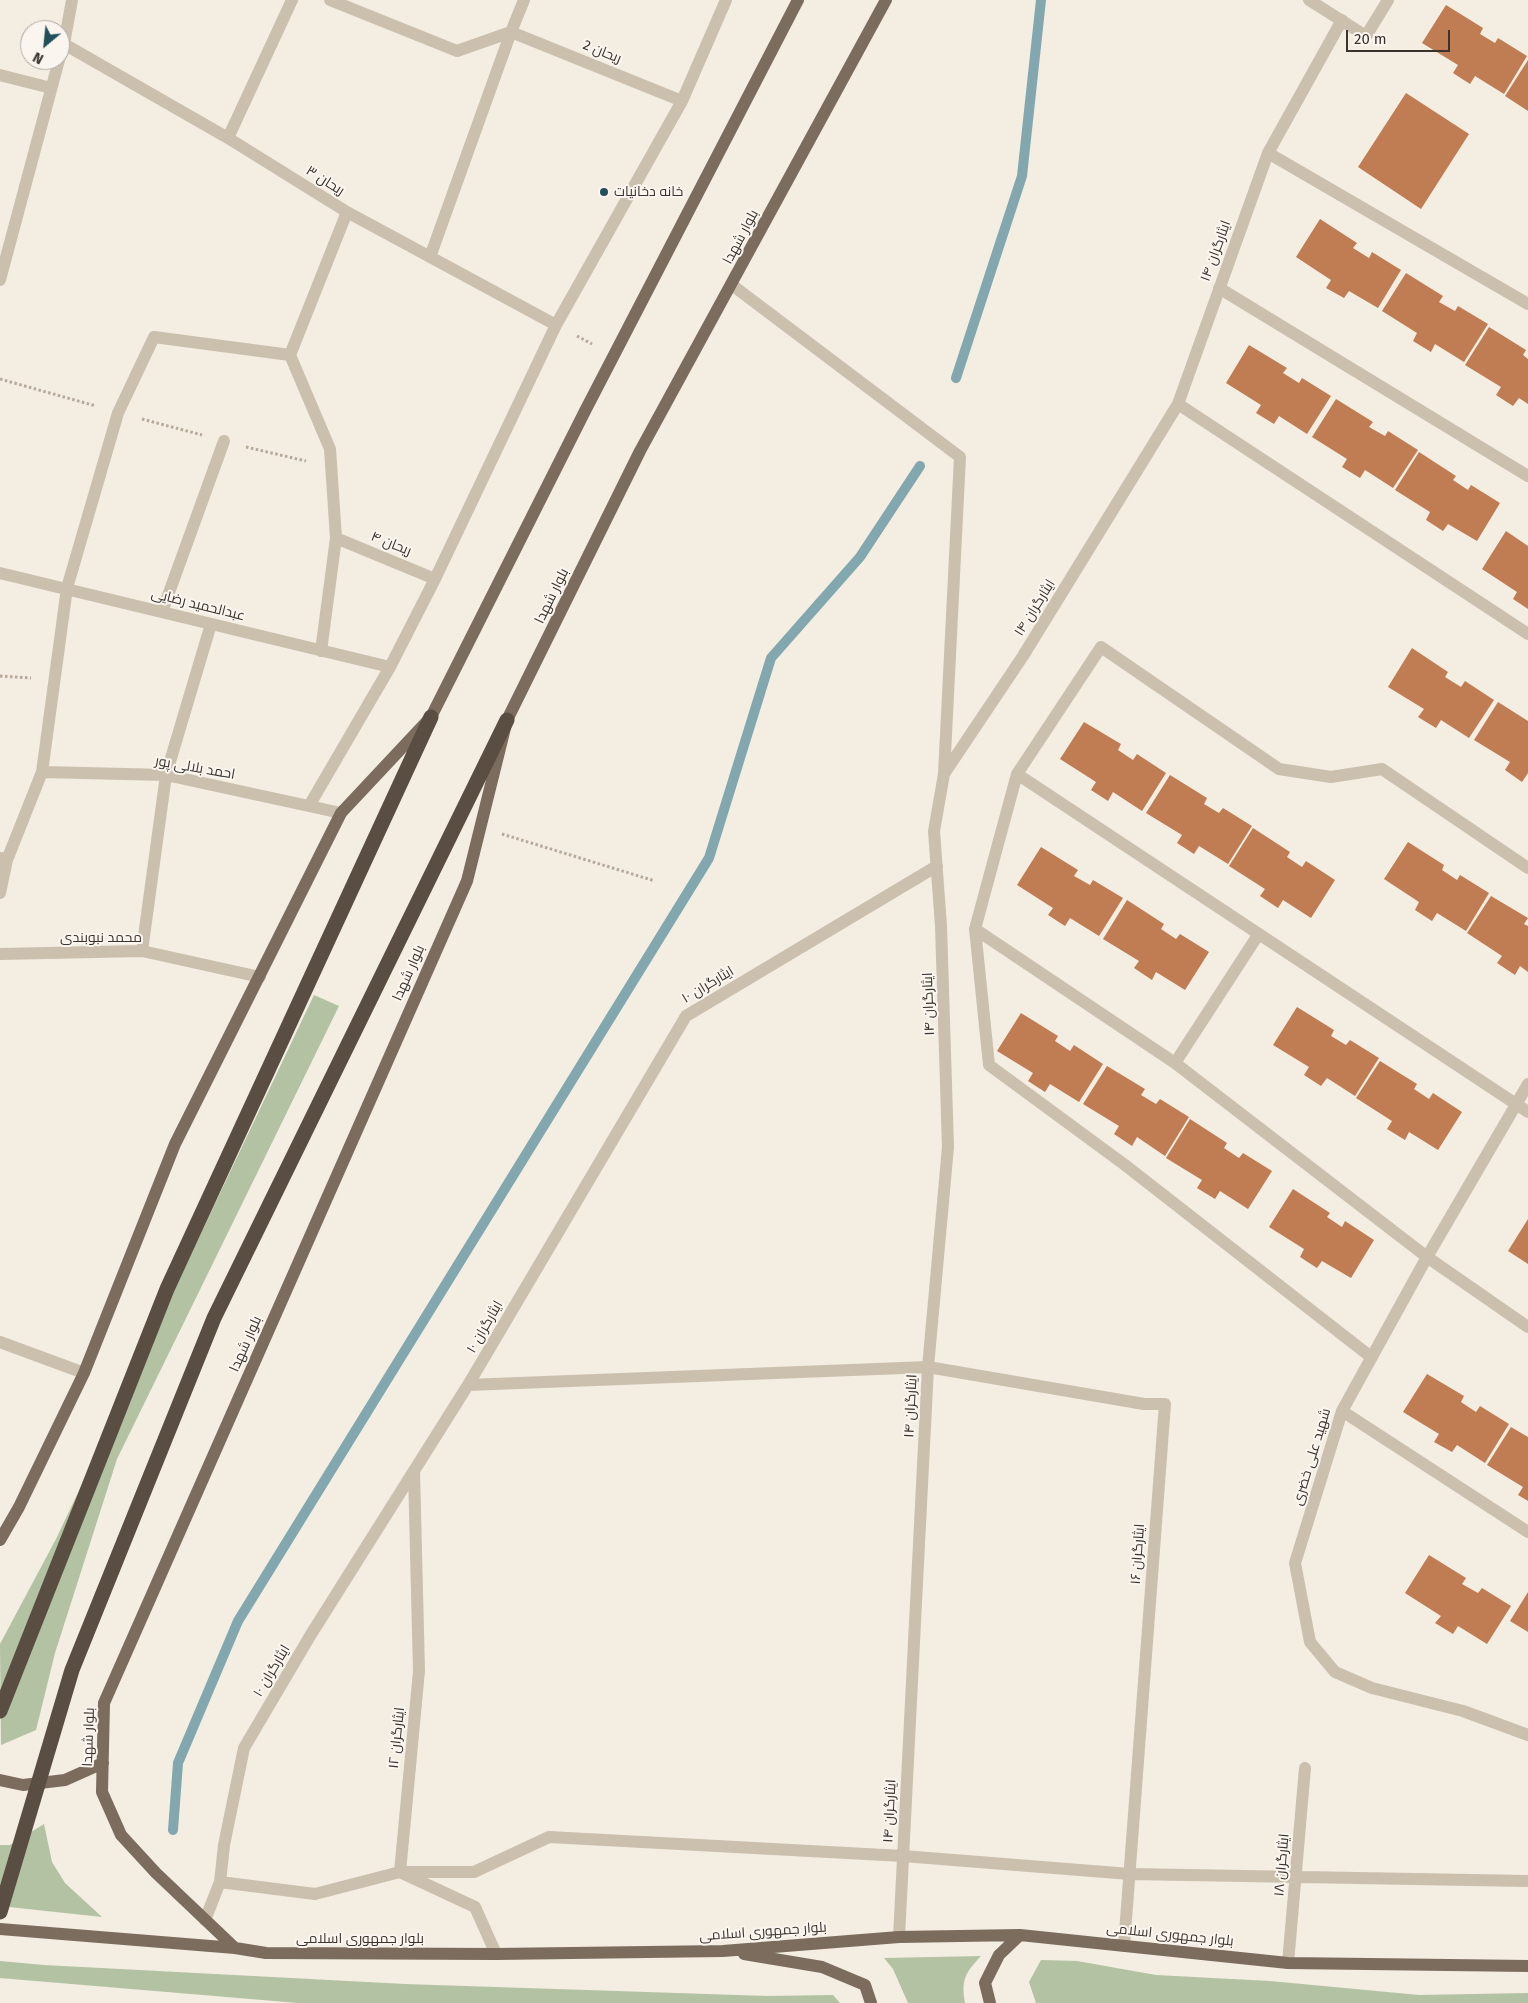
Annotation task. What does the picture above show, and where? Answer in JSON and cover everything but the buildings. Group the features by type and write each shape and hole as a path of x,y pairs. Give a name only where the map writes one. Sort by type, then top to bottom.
{"highway":[{"path":"0,1711 167,1289 432,717"},
{"path":"0,1912 72,1670 214,1318 507,720"}],"main road":[{"path":"0,1540 19,1507 84,1373 175,1144 341,813 432,717 614,356 798,0"},
{"name":"بلوار شهدا","path":"235,1948 156,1873 121,1834 102,1792 104,1703 467,880 507,720 640,451 886,0"},
{"path":"0,1780 23,1785 65,1780 103,1764"},
{"name":"بلوار جمهوری اسلامی","path":"0,1929 235,1948 266,1953 496,1954 723,1951 899,1937 1020,1935 1288,1963 1528,1966"},
{"path":"990,2003 985,1984 999,1955 1020,1935"},
{"path":"723,1951 822,1967 865,1986 872,2003"}],"street":[{"path":"68,20 72,0"},
{"path":"228,138 292,0"},
{"path":"330,0 458,51 510,32"},
{"path":"430,257 510,32 524,0"},
{"path":"309,806 390,667 435,579 556,325 682,101 726,0"},
{"path":"1309,0 1366,36 1388,0"},
{"name":"ایثارگران ۱۴","path":"899,1937 928,1367 948,1147 941,926 934,831 944,774 1023,656 1178,404 1268,153 1342,20"},
{"name":"ریحان 2","path":"510,32 682,101"},
{"name":"ریحان ۳","path":"70,47 228,138 347,212 556,325"},
{"path":"1,277 57,70"},
{"path":"0,75 51,88"},
{"path":"1268,153 1528,304"},
{"path":"321,651 336,538 332,467 330,450 290,355 347,212"},
{"path":"732,285 960,457 944,774"},
{"path":"1219,288 1528,476"},
{"path":"0,893 4,859 42,772 67,588 118,413 154,337 290,355"},
{"path":"1178,404 1528,634"},
{"path":"162,612 224,441"},
{"name":"ریحان ۴","path":"336,538 435,579"},
{"name":"عبدالحمید رضایی","path":"0,573 390,667"},
{"path":"142,951 166,775 211,624"},
{"path":"1371,1357 1125,1165 989,1065 975,929 1017,774 1100,647 1280,769 1331,777 1382,769 1528,868"},
{"name":"احمد بلالی پور","path":"42,772 166,775 341,813"},
{"path":"1017,774 1516,1102 1528,1112"},
{"name":"ایثارگران ۱۰","path":"205,1920 220,1882 224,1845 244,1748 310,1636 468,1385 686,1016 937,866"},
{"path":"975,929 1175,1063 1427,1257 1528,1327"},
{"path":"1175,1063 1258,934"},
{"name":"محمد نبوبندی","path":"0,954 142,951 260,977"},
{"name":"شهید علی خضری","path":"1528,1084 1427,1257 1342,1411 1295,1563 1310,1642 1335,1672 1372,1688 1463,1711 1528,1735"},
{"path":"0,1342 84,1373"},
{"path":"468,1385 928,1367"},
{"name":"ایثارگران ۱۶","path":"928,1367 1144,1404 1165,1404 1124,1946"},
{"path":"1342,1411 1528,1532"},
{"name":"ایثارگران ۱۲","path":"400,1872 419,1671 414,1472"},
{"name":"ایثارگران ۱۸","path":"1288,1963 1305,1768"},
{"path":"220,1882 315,1894 400,1872 474,1872 549,1838 903,1856 1130,1874 1528,1881"},
{"path":"400,1872 475,1907 496,1954"}],"path":[{"path":"556,325 614,356"},
{"path":"0,379 118,413 332,467"},
{"path":"0,676 54,680"},
{"path":"480,827 654,881"}],"green space":[{"path":"314,995 339,1006 117,1459 55,1653 36,1730 1,1745 0,1644 56,1539"},
{"path":"44,1824 52,1862 65,1883 102,1917 0,1906 0,1845 10,1845"},
{"path":"981,1956 971,1967 966,1977 964,1983 965,2003 908,2003 893,1969 884,1958"},
{"path":"1041,1960 1077,1961 1156,1975 1270,1981 1419,1995 1528,1993 1528,2003 1036,2003 1029,1982"},
{"path":"0,1961 405,1984 767,1996 833,1995 840,2003 298,2003 0,1978"}],"waterway":[{"path":"956,378 1022,176 1041,0"},
{"path":"173,1830 178,1763 238,1621 709,858 771,658 860,557 920,466"}],"place":[{"name":"خانه دخانیات","path":"604,192"}]}
